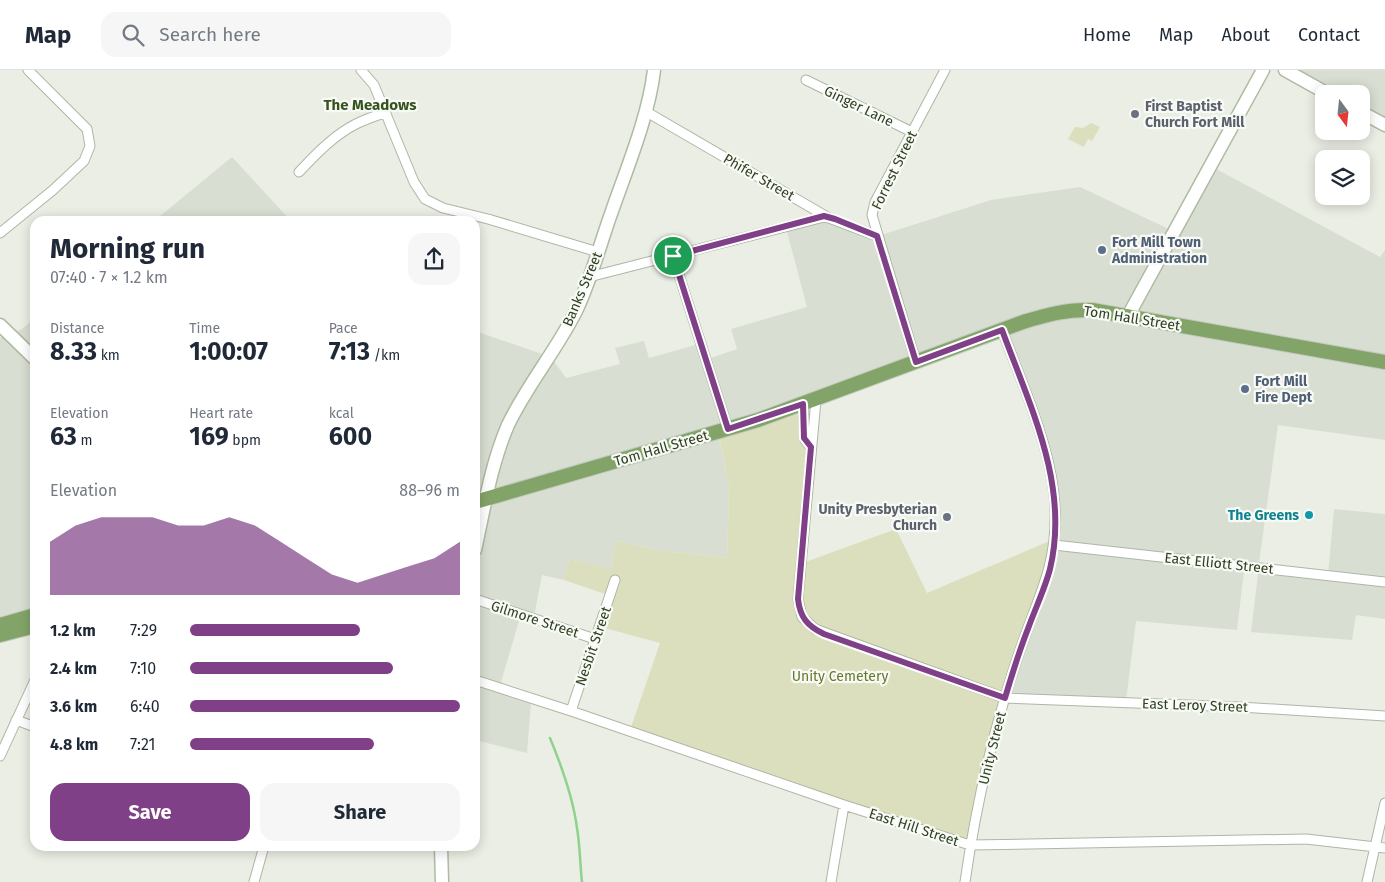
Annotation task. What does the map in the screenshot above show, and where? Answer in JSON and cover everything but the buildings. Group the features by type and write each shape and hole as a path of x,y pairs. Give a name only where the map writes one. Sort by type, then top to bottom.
{"main road":[{"name":"Tom Hall Street","path":"480,499 728,429 809,402 1047,314 1069,310 1092,310 1385,362"},
{"path":"0,625 30,616"},
{"path":"0,635 30,627"}],"street":[{"path":"0,233 53,190 84,161 90,146 87,129 28,70"},
{"path":"361,70 374,85 414,182 425,199 443,208 476,216"},
{"name":"Banks Street","path":"480,497 495,465 508,426 532,382 559,341 572,317 589,277 645,111 654,70"},
{"name":"Forrest Street","path":"916,362 872,215 875,202 945,70"},
{"path":"1128,316 1263,70"},
{"path":"1284,70 1315,87"},
{"name":"Ginger Lane","path":"806,80 912,132"},
{"name":"Phifer Street","path":"645,111 829,218 877,236"},
{"path":"299,172 334,138 356,124 386,112"},
{"path":"1370,117 1385,125"},
{"path":"589,277 824,216 829,218"},
{"path":"480,217 598,252"},
{"path":"673,256 728,429"},
{"path":"0,325 30,354"},
{"name":"Unity Street","path":"965,882 970,844 988,757 1023,642 1047,579 1054,545 1055,509 1050,469 1033,415 1002,330"},
{"path":"809,402 804,438 811,447"},
{"name":"East Leroy Street","path":"809,402 811,447 798,599 802,617 815,630 1005,698 1240,707 1385,716"},
{"name":"East Elliott Street","path":"1054,545 1385,582"},
{"name":"Nesbit Street","path":"571,711 615,580"},
{"name":"Gilmore Street","path":"480,601 595,639"},
{"name":"East Hill Street","path":"480,682 844,805 970,844 1306,839 1385,848"},
{"path":"0,756 30,691"},
{"path":"16,720 30,725"},
{"path":"1367,882 1385,803"},
{"path":"831,882 844,805"},
{"path":"254,882 263,851"},
{"path":"441,851 442,882"}],"shaded area":[{"path":"1283,70 1385,70 1385,126 1370,118 1370,85 1315,85 1315,88"},
{"path":"232,157 286,216 160,216"},
{"path":"1209,165 1380,257 1385,250 1385,440 1278,425 1259,563 1245,562 1237,630 1136,621 1126,701 1004,696 1019,647 1049,568 1054,509 1049,469 1002,333 1041,319 1062,314 1095,313 1125,318 1126,315 1092,309 1069,308 1043,314 783,409 718,430 729,490 727,558 657,550 616,541 611,570 569,559 564,580 542,575 534,617 519,621 501,682 531,703 527,753 480,741 480,333 551,357 566,378 620,364 615,348 644,341 649,358 699,344 705,360 737,349 731,329 807,307 786,228 823,218 875,237 991,200 1080,187 1173,231"},
{"path":"30,322 30,619 0,628 0,338 22,329"},
{"path":"1334,509 1385,514 1385,619 1356,615 1352,640 1251,632 1259,566 1328,575"}],"green space":[{"path":"1091,123 1100,127 1092,141 1088,139 1084,147 1068,139 1075,127 1083,128"},
{"name":"Unity Cemetery","path":"801,407 809,448 800,564 896,529 927,593 1052,540 1051,553 1019,647 969,843 630,730 660,643 601,627 611,596 564,580 569,559 611,569 616,541 657,550 727,558 729,490 719,434"}],"waterway":[{"path":"550,738 563,771 573,805 578,834 582,882"}],"place":[{"name":"First Baptist Church Fort Mill","path":"1135,114"},
{"name":"Fort Mill Town Administration","path":"1102,250"},
{"name":"Fort Mill Fire Dept","path":"1245,389"},
{"name":"The Greens","path":"1309,515"},
{"name":"Unity Presbyterian Church","path":"947,517"}],"district":[{"name":"The Meadows","path":"370,105"}],"route":[{"path":"824,216 877,236 916,362 1002,330 1033,415 1050,469 1055,509 1054,545 1050,568 1028,626 1005,698 824,634 807,624 799,609 798,599 811,447 804,438 803,404 728,429 673,256 824,216"}]}
